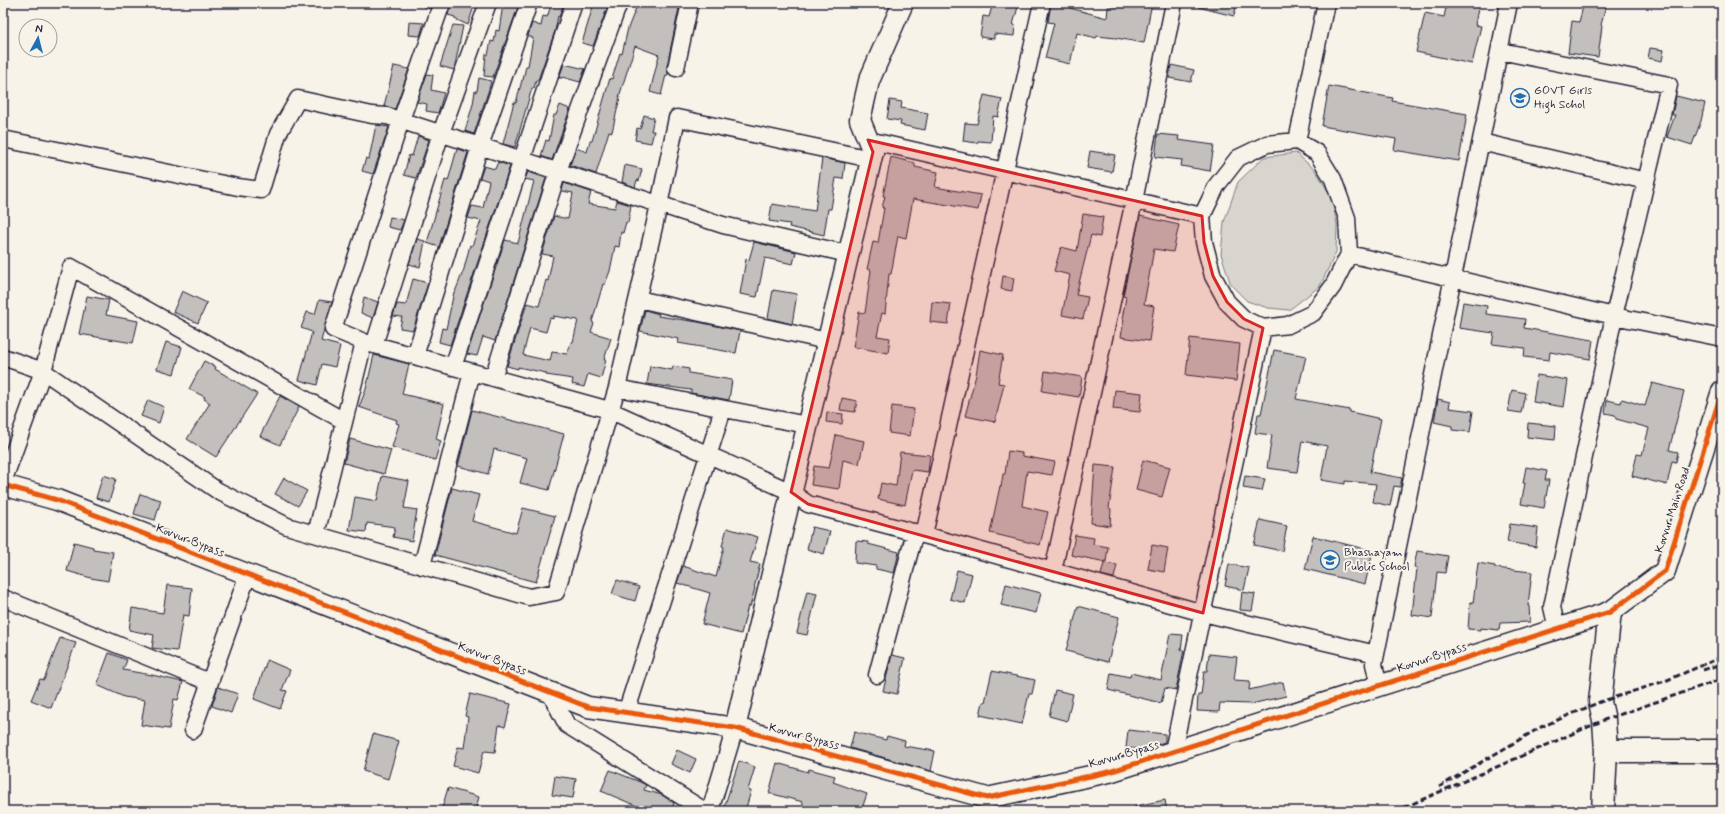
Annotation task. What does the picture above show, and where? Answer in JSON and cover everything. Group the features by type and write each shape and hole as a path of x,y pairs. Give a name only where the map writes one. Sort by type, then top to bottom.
{"main road":[{"path":"1603,811 1606,751 1604,720 1600,702 1610,612"},
{"path":"1606,751 1722,751"}],"street":[{"path":"442,3 401,120 333,329 369,344 610,410 791,492 808,504 1203,612 1376,654"},
{"path":"316,534 344,421 441,133 488,3"},
{"path":"415,356 480,146 529,3"},
{"path":"453,367 574,3"},
{"path":"494,378 558,172 619,3"},
{"path":"676,68 690,3"},
{"path":"710,811 735,728 848,254 869,150 860,120 869,81 903,3"},
{"path":"877,676 919,534 1042,3"},
{"path":"1053,571 1134,201 1174,3"},
{"path":"1297,141 1326,3"},
{"path":"1379,686 1374,664 1510,3"},
{"path":"1500,51 1669,85 1614,316 1552,607 1557,629"},
{"path":"3,139 238,187 262,190 278,134 298,99 388,116 723,225 848,254"},
{"path":"3,357 43,371 218,491 287,526 529,597 556,592 617,388 659,205 677,118 1004,171 1202,216"},
{"path":"1297,141 1317,153 1333,180 1347,218 1349,254 1340,274 1313,313 1288,325 1263,328 1244,319 1227,302 1212,276 1204,242 1202,216 1217,185 1238,158 1267,144 1297,141"},
{"path":"1481,142 1646,181"},
{"path":"1349,254 1453,277 1614,316 1722,338"},
{"path":"3,484 43,371 71,267 344,421"},
{"path":"638,299 827,341"},
{"path":"1173,751 1263,328"},
{"path":"422,566 472,372"},
{"path":"617,388 807,426"},
{"name":"Kovvur Main Road","path":"1610,612 1664,571 1722,391"},
{"path":"626,713 723,409"},
{"name":"Kovvur Bypass","path":"3,484 57,500 588,707 735,728 987,798 1109,772 1610,612"},
{"path":"193,730 248,574"},
{"path":"3,598 209,682"},
{"path":"550,693 567,725 705,811"}],"highlighted area":[{"path":"868,140 1202,216 1204,242 1213,276 1227,302 1244,319 1263,328 1203,613 808,504 791,492 873,152"}],"shaded area":[{"path":"1296,153 1316,171 1331,196 1337,224 1336,252 1320,286 1289,310 1268,308 1247,301 1231,285 1221,254 1224,222 1238,182 1264,157"}],"building":[{"path":"416,3 432,3 430,9"},
{"path":"451,3 475,3 468,25 455,19 455,17 448,15"},
{"path":"552,3 564,3 559,17 558,16 555,31 538,80 536,80 534,88 532,88 515,147 503,144 514,102 516,103 526,66 528,66 533,38 528,36 532,23 541,26 543,16 547,17"},
{"path":"594,3 609,3 593,46 582,43"},
{"path":"638,3 680,3 667,66 668,75 666,75 661,95 650,92 659,55 635,46 619,97 612,132 609,131 596,174 570,165 576,148 587,152 590,141 592,141 610,78 612,79 620,53 622,54 628,28"},
{"path":"993,3 1019,3 1013,25 1015,25 1014,36 994,34 994,39 980,37 983,16 989,17"},
{"path":"1051,3 1107,18 1108,7 1112,7 1112,3 1152,3 1144,43 1097,36 1096,38 1077,33 1070,64 1045,58 1054,23 1048,22"},
{"path":"1198,3 1237,3 1234,16 1198,7"},
{"path":"1447,3 1479,3 1475,25 1481,26 1472,64 1416,52 1425,13 1444,17"},
{"path":"1584,3 1606,5 1601,25 1598,57 1568,53 1572,21 1579,22"},
{"path":"503,4 518,7 493,77 484,76 486,54 488,55 491,41 494,42 496,30 499,31"},
{"path":"409,22 424,23 420,36 408,35"},
{"path":"453,25 463,26 454,70 440,66"},
{"path":"1650,48 1664,50 1662,61 1648,58"},
{"path":"564,64 585,69 580,82 562,77 559,78"},
{"path":"1171,65 1194,70 1191,82 1169,78"},
{"path":"394,66 409,69 395,109 384,106"},
{"path":"427,74 433,75 431,90 444,93 438,113 426,111 427,104 417,102"},
{"path":"479,78 491,81 474,134 465,131 473,104 475,91 477,91"},
{"path":"1329,86 1393,98 1392,101 1467,114 1459,161 1394,150 1396,139 1322,126"},
{"path":"984,95 1002,99 998,117 993,116 991,142 978,141 977,143 963,141 965,123 977,124"},
{"path":"1676,96 1705,103 1701,121 1692,145 1667,137 1675,115 1672,115"},
{"path":"890,100 902,102 901,108 928,113 925,130 900,125 901,121 887,119"},
{"path":"560,105 570,109 552,160 541,156 546,140 549,141 554,115 556,115"},
{"path":"644,115 654,118 651,131 654,131 651,143 635,140 637,128 640,129"},
{"path":"376,125 389,127 373,174 362,171 366,158 369,159"},
{"path":"1158,134 1179,136 1178,140 1214,145 1210,171 1181,166 1182,160 1155,157"},
{"path":"418,136 429,140 416,178 404,175 409,155 412,156"},
{"path":"457,149 468,152 439,247 427,243 445,180 448,181"},
{"path":"1090,151 1115,155 1112,172 1087,168"},
{"path":"891,157 915,163 915,167 938,172 935,187 981,195 978,210 913,199 906,238 898,236 891,274 889,274 885,314 882,313 877,336 890,338 888,353 853,347 859,312 865,313 871,270 867,269 873,242 878,243 884,208 882,208 885,196 883,196"},
{"path":"822,158 845,163 843,179 836,178 831,209 828,209 824,235 789,227 790,224 769,221 772,204 815,211"},
{"path":"498,162 510,166 450,345 439,342 442,328 446,329 454,292 464,269 470,245 472,246 481,221 468,218 472,206 483,208 489,181 480,178 484,166 495,169"},
{"path":"625,165 642,169 639,181 637,180 635,187 622,182"},
{"path":"528,172 546,178 495,341 483,337 477,356 467,354 505,240 518,243 534,181 525,179"},
{"path":"564,183 591,192 588,204 615,208 617,201 631,205 628,223 626,222 623,233 621,232 619,247 615,246 610,271 605,284 603,284 592,322 594,323 591,332 611,338 604,360 606,360 601,378 588,374 584,387 572,384 573,379 546,375 546,373 507,366 527,303 539,306 546,280 548,281 553,256 542,254 554,216 568,219 573,193 562,191","holes":["553,316 578,320 573,342 571,342 567,354 552,352 550,361 523,355 530,328 546,332 550,318 553,319"]},
{"path":"1083,214 1103,217 1100,237 1091,235 1076,295 1088,297 1083,319 1062,315 1070,275 1054,271 1061,247 1077,251"},
{"path":"1140,216 1179,225 1173,252 1154,249 1144,304 1154,306 1149,341 1121,337 1124,319 1122,319 1126,297 1123,296"},
{"path":"390,217 404,220 400,230 388,227"},
{"path":"417,239 425,241 420,267 409,264"},
{"path":"754,242 796,252 793,264 765,258 757,297 740,294 746,259 749,260"},
{"path":"1003,276 1014,278 1012,291 1001,289"},
{"path":"413,279 428,283 413,330 400,328 402,317 393,316 397,304 406,305"},
{"path":"773,290 797,294 792,324 768,318"},
{"path":"182,291 207,303 198,323 173,312"},
{"path":"87,296 109,300 106,315 138,321 133,343 79,334"},
{"path":"364,297 378,302 373,318 361,313"},
{"path":"319,300 332,302 321,341 340,346 335,367 322,364 317,385 299,380 312,332 301,328 307,312 315,314"},
{"path":"932,302 951,304 948,324 930,322"},
{"path":"1463,302 1487,306 1486,314 1525,319 1524,328 1593,340 1590,359 1550,352 1549,360 1524,357 1525,348 1492,344 1494,333 1459,328"},
{"path":"645,310 659,314 658,316 698,322 740,331 736,353 678,343 679,339 640,331"},
{"path":"1190,338 1240,344 1236,381 1186,375"},
{"path":"166,342 182,347 174,374 157,369"},
{"path":"980,350 1003,355 998,383 1004,384 995,422 965,416 976,375"},
{"path":"1274,350 1306,356 1296,399 1329,405 1328,406 1350,410 1350,412 1381,419 1370,472 1402,478 1400,487 1394,486 1390,506 1373,502 1376,484 1345,481 1345,484 1321,480 1327,446 1302,441 1297,472 1267,468 1272,435 1255,433 1258,414 1261,414"},
{"path":"374,355 409,364 402,394 444,404 436,439 441,441 435,460 392,447 399,424 396,423 397,420 359,407 366,389"},
{"path":"204,361 216,367 215,369 257,394 216,457 187,439 210,403 204,399 205,397 189,389"},
{"path":"650,366 672,370 673,366 689,369 689,373 732,380 729,400 691,393 691,390 647,384"},
{"path":"1045,371 1082,377 1079,397 1042,391"},
{"path":"1537,375 1568,380 1564,407 1533,402"},
{"path":"1652,383 1684,391 1669,450 1678,452 1676,462 1672,461 1667,485 1632,476 1637,454 1642,455 1649,428 1616,419 1615,415 1605,413 1607,400 1621,403 1622,399 1645,406"},
{"path":"1115,390 1142,393 1140,412 1113,409"},
{"path":"1512,390 1525,393 1521,413 1508,411"},
{"path":"280,396 299,407 280,445 260,436"},
{"path":"842,398 857,401 855,412 840,410"},
{"path":"1438,399 1450,402 1449,408 1473,411 1470,432 1452,430 1452,426 1434,422"},
{"path":"148,400 164,407 159,423 141,416"},
{"path":"892,406 914,409 910,436 889,433"},
{"path":"472,410 564,434 549,490 520,483 527,458 494,449 488,474 458,466"},
{"path":"827,412 843,414 842,424 826,422"},
{"path":"1528,423 1556,426 1555,440 1527,437"},
{"path":"836,435 864,441 859,464 843,460 839,489 811,485 814,466 829,468"},
{"path":"350,439 391,450 384,474 344,463"},
{"path":"1008,451 1022,453 1022,456 1055,462 1052,475 1027,471 1022,506 1048,512 1040,545 990,533 1003,474 1005,474"},
{"path":"900,452 930,455 928,472 912,470 905,505 878,499 881,483 896,486"},
{"path":"1143,460 1170,467 1162,497 1136,490"},
{"path":"1095,465 1115,467 1109,508 1111,509 1110,526 1091,523"},
{"path":"1526,467 1547,471 1545,480 1549,480 1544,508 1521,504"},
{"path":"103,475 116,479 109,502 96,498"},
{"path":"382,476 409,481 404,508 417,510 412,541 393,537 395,527 367,523 366,532 349,530 355,497 377,501"},
{"path":"1245,476 1265,479 1262,491 1243,488"},
{"path":"284,478 307,491 298,506 275,494"},
{"path":"452,488 479,495 472,521 516,533 523,508 555,516 536,582 435,555"},
{"path":"140,494 161,500 155,520 134,514"},
{"path":"1260,520 1287,526 1282,551 1254,545"},
{"path":"1510,524 1538,528 1536,547 1507,542"},
{"path":"812,527 830,531 824,554 807,549"},
{"path":"727,528 758,537 750,562 760,564 750,607 748,606 741,634 702,624 710,593 677,583 683,566 716,577 724,547 722,546"},
{"path":"1075,535 1094,538 1093,544 1108,547 1106,562 1071,555"},
{"path":"1313,536 1373,551 1365,584 1305,569"},
{"path":"856,541 868,542 868,544 899,552 894,573 876,569 876,566 855,563"},
{"path":"74,542 93,547 93,549 113,552 108,581 67,571"},
{"path":"1152,545 1168,548 1164,572 1148,569"},
{"path":"1417,551 1448,556 1445,573 1437,572 1432,618 1412,615 1417,568 1414,567"},
{"path":"1104,563 1117,565 1114,578 1101,575"},
{"path":"1478,563 1495,566 1495,568 1532,572 1528,606 1530,622 1500,623 1499,630 1480,628 1480,630 1468,629 1470,602 1473,603"},
{"path":"1229,564 1249,568 1244,590 1225,586"},
{"path":"957,570 972,574 965,603 950,599"},
{"path":"617,580 639,587 635,601 612,594"},
{"path":"1006,584 1041,593 1036,613 1001,605"},
{"path":"167,585 192,588 189,616 183,615 177,651 152,648 154,635 129,630 132,608 163,613"},
{"path":"807,591 817,593 807,635 797,633"},
{"path":"1242,592 1255,594 1252,611 1240,610"},
{"path":"1078,606 1119,617 1108,662 1066,651"},
{"path":"1170,634 1183,635 1181,650 1184,650 1176,690 1165,688 1161,703 1108,690 1111,673 1130,677 1131,673 1161,680"},
{"path":"60,638 76,643 51,708 31,700 40,679 44,680"},
{"path":"109,653 127,660 123,670 183,682 178,700 174,699 169,729 141,725 145,700 124,697 97,685"},
{"path":"1209,654 1237,657 1234,680 1250,681 1249,690 1283,682 1286,696 1251,704 1220,703 1219,712 1197,711 1198,695 1201,695 1204,671 1207,671"},
{"path":"892,655 905,658 897,694 883,691"},
{"path":"267,660 290,670 282,690 287,691 280,709 254,699"},
{"path":"992,671 1035,680 1032,694 1029,694 1022,724 980,715 983,702 985,702"},
{"path":"218,687 238,694 231,713 212,706"},
{"path":"1055,690 1073,694 1067,721 1049,716"},
{"path":"470,694 511,704 505,727 499,725 495,752 484,751 478,773 453,766 458,747 464,748 468,717 465,716"},
{"path":"1128,730 1165,734 1165,742 1152,746 1147,745 1147,748 1142,749 1126,748"},
{"path":"854,732 886,740 887,736 905,741 904,746 935,751 931,771 850,748"},
{"path":"373,734 399,741 388,779 363,771"},
{"path":"677,750 696,759 690,773 671,764"},
{"path":"739,761 755,767 748,790 751,791 745,811 723,811"},
{"path":"777,763 808,772 809,769 835,776 833,782 867,794 861,811 802,811 803,802 769,793"},
{"path":"610,770 646,785 644,790 662,795 674,803 672,811 649,811 601,791"},
{"path":"555,776 576,779 573,798 552,795"},
{"path":"448,788 479,797 475,811 451,811 442,808"},
{"path":"1165,800 1167,811 1135,811 1135,806"}],"railway":[{"path":"1439,787 1541,727 1600,702 1665,681 1722,657"},
{"path":"1703,670 1722,664"},
{"path":"1396,811 1604,720 1722,679"}],"cycle path":[{"path":"3,485 57,500 588,707 735,728 987,798 1109,772 1610,612 1665,571 1722,391"}],"place":[{"name":"GOVT Girls High Schol","path":"1520,98"},
{"name":"Bhashayam Public School","path":"1330,560"}]}
